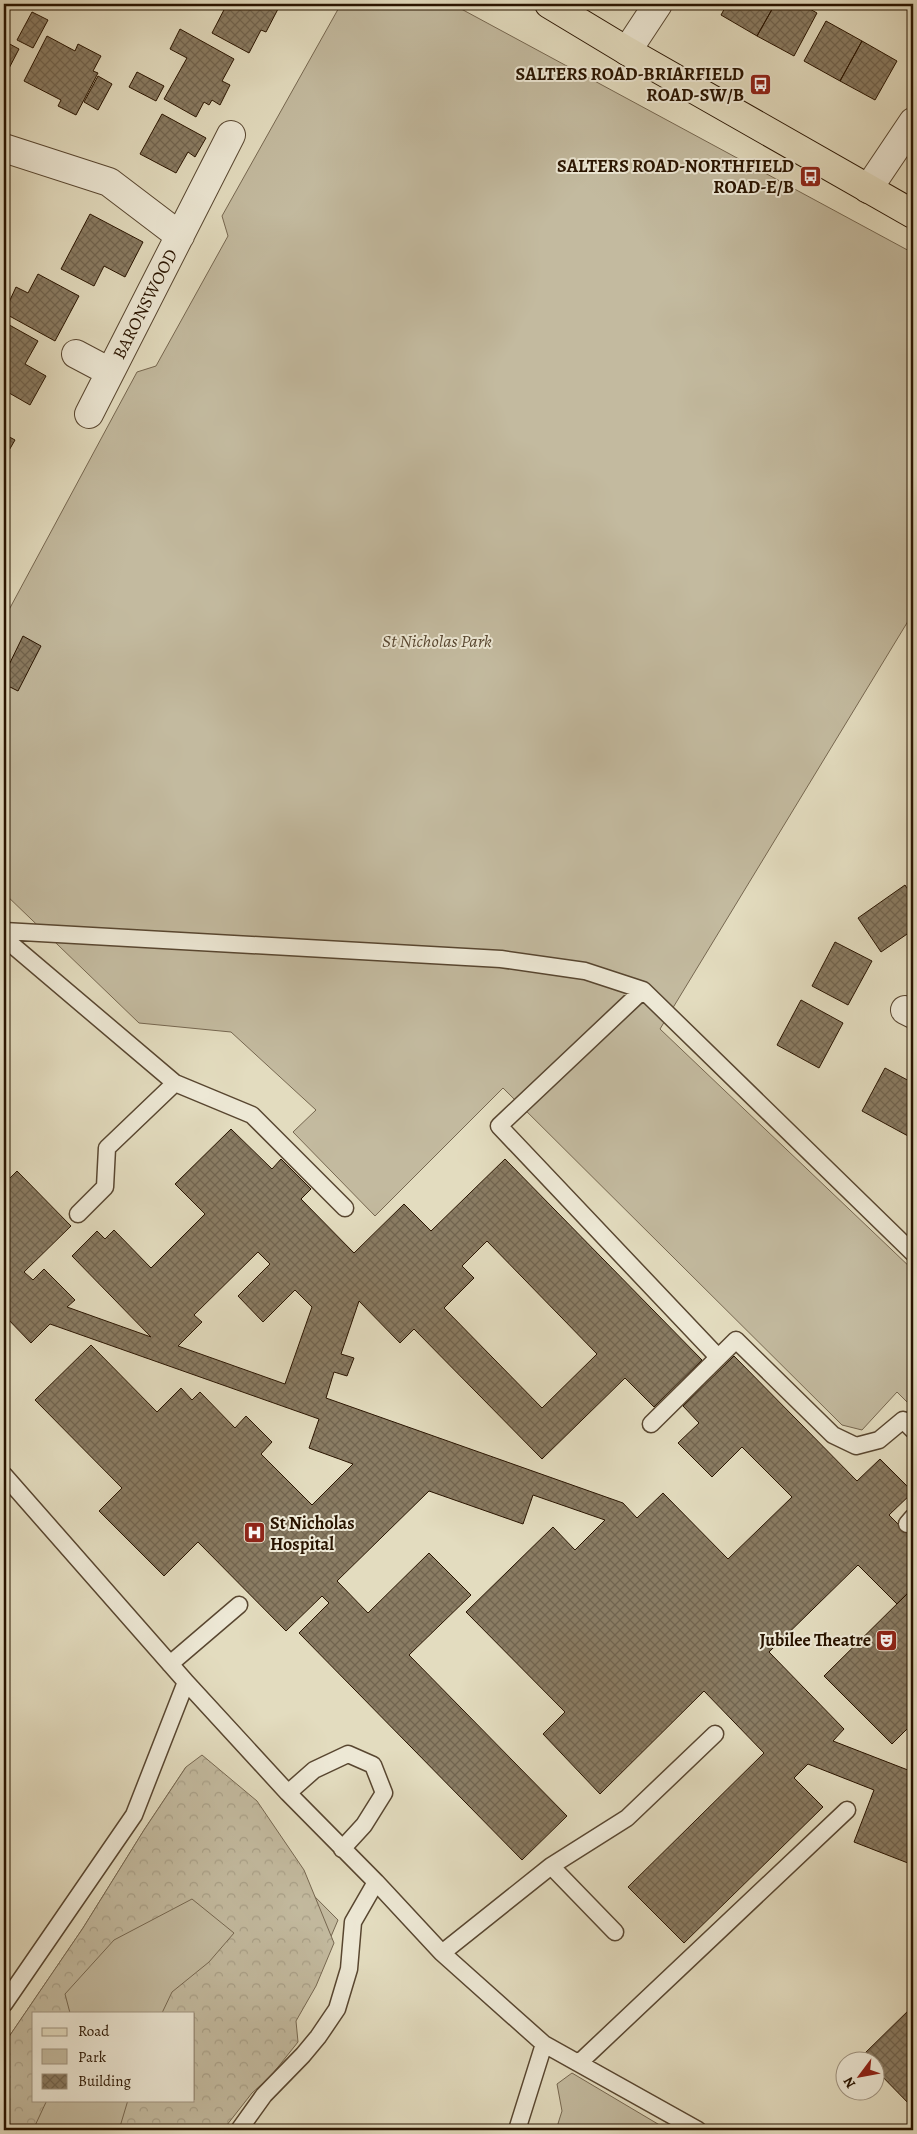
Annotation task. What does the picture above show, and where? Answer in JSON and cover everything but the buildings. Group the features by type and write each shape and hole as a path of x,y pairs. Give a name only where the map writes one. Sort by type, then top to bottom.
{"main road":[{"path":"549,4 627,52 913,214"}],"street":[{"path":"627,52 658,4"},
{"path":"868,189 913,122"},
{"name":"BARONSWOOD","path":"89,414 232,135"},
{"name":"BARONSWOOD","path":"4,148 109,182 180,236"},
{"name":"BARONSWOOD","path":"76,354 110,372"}],"lane":[{"path":"4,931 501,959 585,971 643,990 913,1253"},
{"path":"4,938 175,1082 252,1115 345,1208"},
{"path":"643,990 499,1126 718,1357"},
{"path":"78,1214 105,1187 108,1148 175,1082"},
{"path":"651,1424 736,1340 833,1434 856,1446 879,1440 903,1420 913,1430"},
{"path":"4,1475 186,1682 288,1794 376,1882 442,1953 544,2044 698,2130"},
{"path":"170,1664 239,1604"},
{"path":"4,2004 134,1814 186,1682"},
{"path":"442,1953 551,1866 627,1818 714,1734"},
{"path":"288,1794 314,1770 348,1754 372,1764 384,1793 364,1825 342,1849"},
{"path":"579,2064 847,1810"},
{"path":"551,1866 615,1932"},
{"path":"239,2130 264,2096 318,2037 337,2008 349,1970 353,1922 376,1882"},
{"path":"517,2130 544,2044"}],"green space":[{"name":"St Nicholas Park","path":"341,4 452,4 913,253 913,613 660,1029 913,1270 913,1408 897,1392 862,1430 842,1425 503,1088 375,1216 293,1132 316,1110 231,1032 139,1023 4,893 4,619 137,372 156,366 228,236 222,216"},
{"path":"202,1755 257,1801 304,1870 334,1943 316,1986 296,2021 298,2042 270,2077 252,2093 223,2130 119,2130 127,2102 195,2102 195,2012 162,2012 172,1992 209,1962 234,1933 192,1899 114,1940 65,1994 70,2012 32,2012 32,2102 46,2102 33,2130 4,2130 4,2044 83,1928 186,1767"},
{"path":"186,1767 338,1920 304,2000 216,2130 4,2130 4,2044 83,1928"},
{"path":"572,2073 668,2130 556,2130 562,2111 557,2084"}],"place":[{"name":"SALTERS ROAD-BRIARFIELD ROAD-SW/B","path":"760,84"},
{"name":"SALTERS ROAD-NORTHFIELD ROAD-E/B","path":"810,176"},
{"name":"St Nicholas Hospital","path":"254,1533"},
{"name":"Jubilee Theatre","path":"887,1640"}]}
